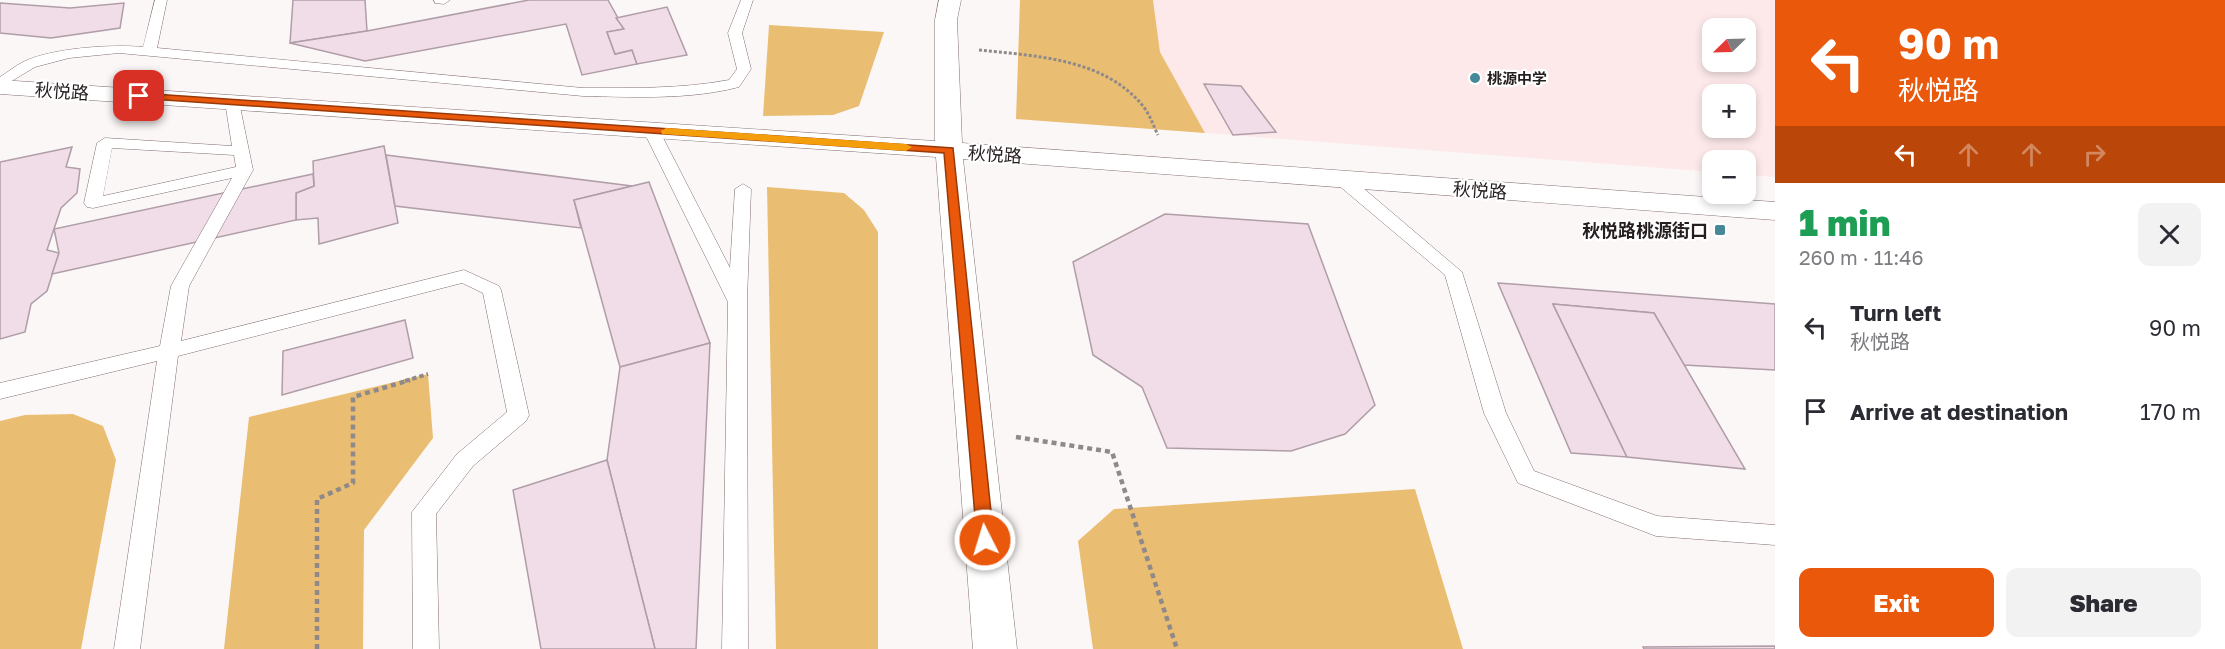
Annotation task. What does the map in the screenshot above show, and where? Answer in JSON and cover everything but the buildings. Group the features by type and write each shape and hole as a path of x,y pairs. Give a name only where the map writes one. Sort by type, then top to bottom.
{"street":[{"path":"950,0 946,20 949,150 995,649"},
{"name":"秋悦路","path":"0,85 949,150 1775,212"}],"lane":[{"path":"149,52 161,0"},
{"path":"0,85 30,64 69,54 119,49 583,92 709,89 734,84 744,69 735,33 747,0"},
{"path":"127,649 180,286 245,170 232,102"},
{"path":"651,130 738,302"},
{"path":"242,151 105,143 93,203 245,170"},
{"path":"1343,180 1453,272 1495,413 1526,477 1656,526 1775,535"},
{"path":"735,649 738,302 743,189"},
{"path":"0,391 169,351 464,276 492,290 518,415 465,460 424,512 426,649"}],"path":[{"path":"946,46 1056,58 1093,69 1141,104 1176,167"},
{"path":"317,649 317,499 353,483 353,397 428,374"},
{"path":"975,430 1112,452 1177,649"}],"shaded area":[{"path":"1020,0 1153,0 1160,52 1205,133 1016,119"},
{"name":"桃源中学","path":"1153,0 1775,0 1775,177 1756,176 1756,150 1702,150 1702,171 1205,133 1160,52"},
{"path":"769,25 884,32 859,106 833,115 763,116"},
{"path":"767,187 844,193 864,210 878,232 878,649 776,649"},
{"path":"428,374 433,438 364,530 363,649 224,649 249,417"},
{"path":"73,414 103,426 116,460 81,649 0,649 0,421 25,415"},
{"path":"1415,489 1463,649 1093,649 1078,541 1114,509"}],"slow traffic":[{"path":"666,131 906,147"}],"place":[{"name":"桃源中学","path":"1475,78"},
{"name":"秋悦路桃源街口","path":"1720,230"}],"route":[{"path":"139,96 949,150 985,540"}]}
